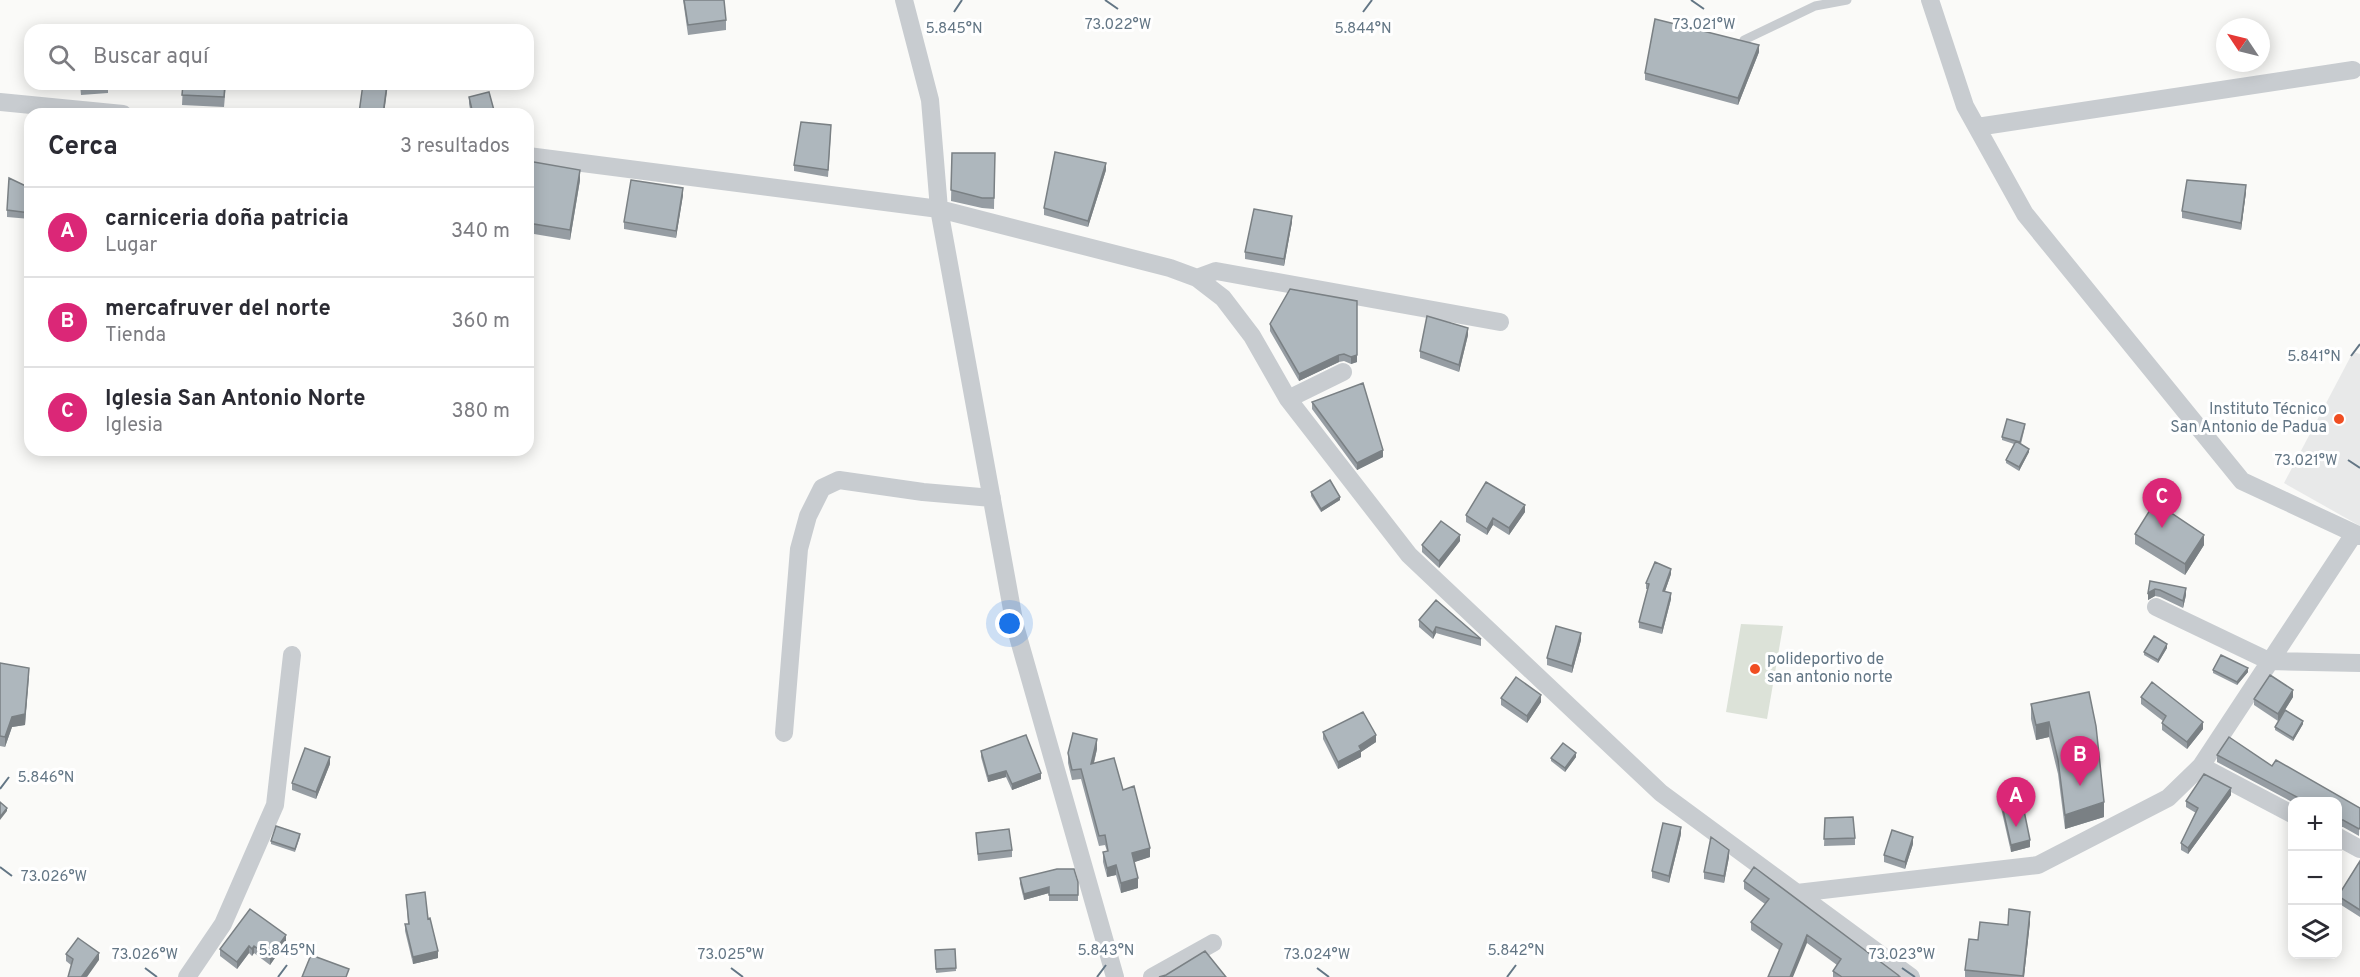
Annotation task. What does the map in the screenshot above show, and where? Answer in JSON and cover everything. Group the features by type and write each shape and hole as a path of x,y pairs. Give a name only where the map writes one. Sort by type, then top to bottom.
{"street":[{"path":"904,0 930,100 939,208 1015,626 1115,977"},
{"path":"1797,893 2038,865 2168,798 2201,766 2269,662 2357,535 2242,481 2025,214 1965,106 1930,0"},
{"path":"1977,127 2353,70"},
{"path":"0,102 62,108"},
{"path":"534,157 939,208 1170,268 1197,278 1223,298 1252,336 1288,399 1409,555 1661,793 1911,977"},
{"path":"1197,278 1216,271 1500,322"},
{"path":"1288,399 1343,372"},
{"path":"784,733 799,549 808,516 822,488 838,480 923,492 992,498"},
{"path":"2156,607 2269,662 2360,663"},
{"path":"188,977 223,924 275,805 292,655"},
{"path":"2201,766 2288,812"},
{"path":"2342,840 2360,849"},
{"path":"1152,977 1213,943"}],"lane":[{"path":"1744,40 1815,6 1847,0"}],"shaded area":[{"name":"Instituto Técnico San Antonio de Padua","path":"2353,352 2360,354 2360,526 2284,483"},
{"name":"polideportivo de san antonio norte","path":"1741,624 1783,626 1767,719 1726,712"}],"building":[{"path":"684,0 724,0 726,20 688,25"},
{"path":"1655,19 1759,45 1738,98 1645,73"},
{"path":"182,90 225,90 224,97 182,95"},
{"path":"362,90 386,90 384,108 360,108"},
{"path":"489,92 493,108 472,108 469,97"},
{"path":"801,122 831,125 828,170 794,165"},
{"path":"1055,152 1106,163 1088,221 1044,208"},
{"path":"952,153 995,153 994,198 982,198 951,190"},
{"path":"534,162 580,170 570,230 534,224"},
{"path":"9,178 24,185 24,212 7,210"},
{"path":"631,180 683,188 676,231 624,222"},
{"path":"2187,180 2246,185 2241,223 2182,211"},
{"path":"1254,209 1292,216 1284,259 1245,252"},
{"path":"1290,289 1357,301 1357,355 1351,357 1344,354 1339,355 1299,374 1270,324"},
{"path":"1427,316 1468,328 1459,365 1420,351"},
{"path":"1363,383 1383,450 1357,463 1312,402"},
{"path":"2007,419 2025,424 2020,442 2002,437"},
{"path":"2016,441 2029,449 2019,467 2006,460"},
{"path":"1330,480 1340,497 1321,509 1311,492"},
{"path":"1486,482 1525,505 1509,528 1493,518 1487,529 1466,515"},
{"path":"2155,502 2204,535 2185,564 2135,534"},
{"path":"1441,521 1460,535 1439,561 1422,545"},
{"path":"1655,562 1671,569 1663,591 1671,593 1662,628 1639,622 1649,584 1646,583"},
{"path":"2150,581 2186,588 2183,601 2160,590 2155,589 2148,593"},
{"path":"1436,600 1481,639 1436,627 1433,633 1419,620"},
{"path":"1556,626 1581,633 1572,666 1547,658"},
{"path":"2154,636 2167,644 2158,660 2144,652"},
{"path":"2221,655 2248,668 2237,682 2213,670"},
{"path":"0,663 29,668 25,714 12,717 5,737 0,736"},
{"path":"2270,675 2293,690 2278,714 2254,699"},
{"path":"1516,677 1541,695 1527,716 1501,698"},
{"path":"2152,682 2203,722 2187,742 2162,723 2166,716 2141,697"},
{"path":"2089,692 2096,726 2104,802 2065,815 2058,760 2049,722 2036,725 2031,704"},
{"path":"2285,710 2303,721 2293,738 2275,727"},
{"path":"1363,712 1376,735 1359,746 1361,750 1338,762 1323,732"},
{"path":"1073,733 1097,739 1091,764 1114,758 1123,790 1134,786 1150,848 1132,853 1138,878 1121,883 1116,865 1107,868 1103,852 1108,851 1105,835 1099,836 1081,769 1072,770 1068,753"},
{"path":"1026,735 1041,773 1012,784 1006,771 988,776 981,751"},
{"path":"2229,737 2272,766 2276,760 2341,797 2297,797 2217,755"},
{"path":"1563,743 1576,753 1565,768 1551,758"},
{"path":"305,748 330,757 316,792 292,783"},
{"path":"2204,774 2231,788 2188,848 2181,843 2198,808 2186,801"},
{"path":"2021,796 2030,840 2011,845 2001,801"},
{"path":"2342,798 2360,808 2360,827 2359,829 2343,820"},
{"path":"0,802 7,808 0,817"},
{"path":"1853,817 1855,838 1824,839 1825,818"},
{"path":"1663,823 1681,827 1669,876 1652,871"},
{"path":"276,826 300,834 295,849 271,841"},
{"path":"1009,829 1012,850 978,854 976,833"},
{"path":"1892,830 1913,837 1905,862 1884,855"},
{"path":"1711,837 1729,850 1724,876 1704,872"},
{"path":"2360,861 2360,910 2342,899 2342,890"},
{"path":"1754,867 1900,977 1842,977 1833,971 1841,959 1807,935 1790,977 1768,977 1782,944 1751,922 1769,899 1744,881"},
{"path":"1057,869 1074,869 1078,882 1078,895 1049,895 1049,887 1024,894 1020,878"},
{"path":"425,892 428,919 430,918 438,951 413,957 405,924 409,924 406,895"},
{"path":"250,909 286,935 270,958 254,946 252,949 249,946 237,962 220,949"},
{"path":"2009,909 2030,912 2023,976 1965,970 1969,939 1978,940 1980,922 2008,925"},
{"path":"78,938 99,953 82,976 86,977 68,977 73,959 66,954"},
{"path":"955,949 956,968 936,969 935,950"},
{"path":"1205,951 1226,977 1159,977 1166,975"},
{"path":"311,955 349,969 346,977 302,977"}],"place":[{"name":"Instituto Técnico San Antonio de Padua","path":"2339,419"},
{"name":"Iglesia San Antonio Norte","path":"2162,528"},
{"name":"polideportivo de san antonio norte","path":"1755,669"},
{"name":"mercafruver del norte","path":"2080,786"},
{"name":"carniceria doña patricia","path":"2016,827"}]}
